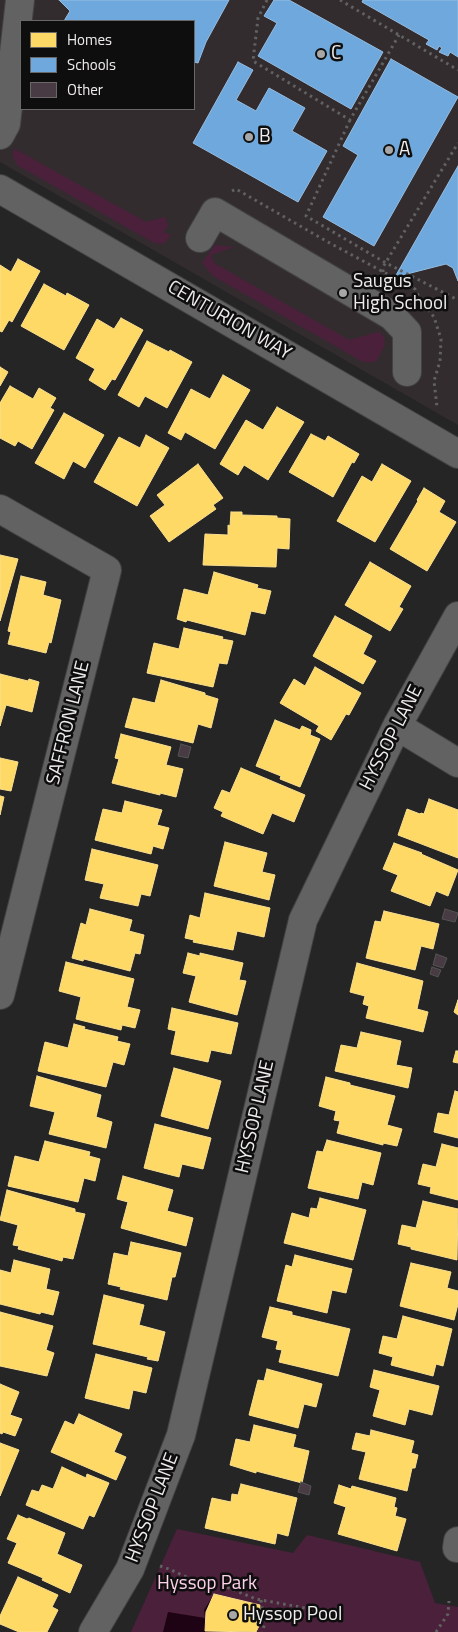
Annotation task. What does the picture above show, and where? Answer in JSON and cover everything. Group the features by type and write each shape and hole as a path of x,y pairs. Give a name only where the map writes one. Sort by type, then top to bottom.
{"street":[{"path":"0,135 6,124 20,0"},
{"name":"CENTURION WAY","path":"0,189 458,454"},
{"path":"200,238 215,212 392,316 407,332 407,372"},
{"name":"SAFFRON LANE","path":"0,508 107,570 0,995"},
{"name":"HYSSOP LANE","path":"92,1632 130,1569 181,1435 303,920 396,726 458,616"},
{"path":"396,726 458,763"}],"path":[{"path":"267,0 258,18 253,61 350,120"},
{"path":"340,0 458,70"},
{"path":"398,35 350,120 306,216 386,263 458,300"},
{"path":"383,272 386,263 458,143"},
{"path":"160,1566 195,1581 214,1582 261,1600 305,1608"},
{"path":"261,1600 265,1623 262,1632"},
{"path":"436,1632 448,1614 449,1601"}],"shaded area":[{"name":"Saugus High School","path":"0,0 458,0 458,425 0,162"},
{"name":"Hyssop Pool","path":"214,1594 261,1605 260,1624 257,1632 163,1632 168,1612 205,1618 204,1610"}],"green space":[{"path":"15,149 146,222 165,217 168,226 163,232 171,235 164,244 154,243 17,165 12,154"},
{"path":"215,245 234,247 211,255 214,263 349,340 378,332 381,333 385,345 376,362 363,362 213,276 202,263"},
{"name":"Hyssop Park","path":"177,1529 293,1553 307,1535 420,1562 435,1603 458,1607 458,1632 131,1632"}],"building: Homes":[{"path":"18,259 40,271 12,322 9,320 2,332 0,331 0,265 11,272"},
{"path":"44,284 66,296 67,293 89,305 64,350 21,326"},
{"path":"121,318 143,330 115,380 112,379 105,390 89,380 95,369 76,358 97,319 114,329"},
{"path":"147,341 169,352 170,350 192,362 167,408 145,396 139,407 118,395"},
{"path":"0,367 8,372 0,386"},
{"path":"223,375 250,390 215,449 185,432 181,440 168,433 191,389 210,399"},
{"path":"10,386 33,399 39,388 56,398 50,408 54,410 32,449 18,441 15,446 0,438 0,403"},
{"path":"277,407 304,422 268,480 244,465 238,475 220,464 246,420 263,430"},
{"path":"64,413 104,435 85,468 73,461 64,479 35,463"},
{"path":"311,434 325,441 328,436 359,454 354,463 352,462 333,497 289,472"},
{"path":"146,435 169,448 137,506 94,482 119,437 140,448"},
{"path":"198,464 223,498 213,505 216,509 169,542 150,516 165,505 157,495"},
{"path":"382,464 411,481 375,542 337,521 362,476 372,482"},
{"path":"424,488 445,501 439,512 456,522 427,571 390,549"},
{"path":"231,512 242,512 242,515 277,516 277,518 290,519 289,549 277,548 276,567 203,565 205,534 228,535"},
{"path":"0,555 18,559 0,621"},
{"path":"370,562 411,586 399,607 403,609 390,631 345,605"},
{"path":"214,572 258,585 257,588 271,591 265,614 251,611 245,635 177,619 184,589 208,595"},
{"path":"21,576 46,582 43,595 61,600 51,643 49,642 46,653 8,644 11,632 8,631"},
{"path":"335,616 372,636 363,654 376,661 363,684 313,656"},
{"path":"184,628 233,641 227,664 219,663 213,687 147,673 154,643 179,649"},
{"path":"315,667 361,693 349,715 346,714 331,740 316,731 319,726 280,703 294,679 305,686"},
{"path":"0,674 39,682 32,712 6,705 0,726"},
{"path":"161,680 205,693 205,695 218,699 211,728 198,724 193,743 125,727 133,698 155,703"},
{"path":"275,720 300,730 302,726 311,730 310,735 320,739 300,787 280,779 281,776 256,766"},
{"path":"121,734 171,747 166,765 183,769 176,797 112,783 119,759 115,758"},
{"path":"0,758 18,762 11,791 0,789"},
{"path":"241,768 305,795 294,822 272,813 263,834 221,816 223,812 214,808 222,790 230,793"},
{"path":"0,796 4,797 0,815"},
{"path":"429,799 458,810 458,858 398,835 407,809 424,814"},
{"path":"125,801 162,810 157,825 169,828 163,849 153,846 151,854 95,840 103,809 122,813"},
{"path":"225,842 267,853 262,872 275,875 269,900 214,886"},
{"path":"394,843 422,853 458,870 448,896 436,891 430,906 391,891 398,875 383,869"},
{"path":"92,849 158,865 150,896 141,894 138,906 100,898 104,884 85,880"},
{"path":"205,893 270,908 264,937 237,931 233,950 193,942 194,940 185,938 190,915 200,918"},
{"path":"90,909 132,920 129,931 144,935 140,954 135,953 130,971 84,959 83,961 72,958 81,923 86,925"},
{"path":"384,911 439,924 433,949 421,946 415,970 366,958 375,921 381,922"},
{"path":"188,953 200,956 200,953 243,963 239,980 246,981 237,1015 189,1002 196,976 183,973"},
{"path":"66,962 134,979 127,1007 140,1010 135,1028 122,1025 121,1030 76,1019 81,997 59,991"},
{"path":"357,963 423,981 417,1009 428,1012 423,1032 366,1018 369,1006 363,1004 365,996 350,992"},
{"path":"458,1000 458,1015 454,1012"},
{"path":"172,1008 238,1023 231,1054 211,1050 208,1062 171,1054 176,1031 168,1029"},
{"path":"74,1024 85,1027 84,1029 118,1037 117,1041 130,1044 124,1065 113,1062 106,1087 38,1071 45,1042 68,1048"},
{"path":"361,1032 401,1041 396,1065 412,1068 408,1088 335,1071 341,1045 357,1048"},
{"path":"456,1051 458,1051 458,1063 453,1062"},
{"path":"174,1068 221,1081 208,1129 161,1116"},
{"path":"37,1076 101,1095 96,1117 112,1122 106,1148 49,1134 55,1112 30,1106"},
{"path":"326,1077 395,1096 387,1125 402,1129 397,1146 383,1143 383,1145 337,1133 340,1121 334,1120 336,1111 319,1106"},
{"path":"455,1091 458,1092 458,1138 434,1132 438,1113 449,1115"},
{"path":"155,1124 211,1138 203,1169 182,1164 179,1177 144,1168"},
{"path":"327,1140 381,1153 373,1185 362,1182 358,1199 308,1188 317,1151 323,1152"},
{"path":"45,1141 90,1152 89,1156 100,1159 95,1181 84,1178 78,1202 8,1186 15,1156 39,1162"},
{"path":"442,1144 458,1148 458,1200 430,1193 431,1187 418,1184 423,1164 436,1167"},
{"path":"123,1176 173,1190 167,1211 193,1218 186,1246 121,1228 128,1202 117,1199"},
{"path":"7,1190 75,1209 75,1212 85,1214 73,1259 63,1257 62,1261 18,1249 19,1246 13,1245 18,1225 0,1220"},
{"path":"320,1198 366,1210 353,1260 284,1243 292,1213 309,1218 311,1208 317,1209"},
{"path":"423,1201 458,1209 457,1260 398,1244 402,1225 416,1228"},
{"path":"131,1242 181,1253 175,1277 172,1277 167,1300 120,1289 121,1287 108,1284 114,1253 128,1256"},
{"path":"295,1255 352,1269 346,1293 332,1290 327,1313 277,1301 286,1265 292,1267"},
{"path":"14,1260 50,1269 46,1289 59,1292 53,1315 41,1312 40,1314 0,1304 0,1270 11,1273"},
{"path":"411,1263 451,1272 447,1288 458,1291 458,1304 454,1320 400,1306"},
{"path":"104,1295 144,1305 139,1325 165,1332 158,1361 93,1344"},
{"path":"270,1307 292,1312 292,1315 350,1329 338,1376 279,1362 282,1350 276,1349 278,1341 262,1337"},
{"path":"0,1312 53,1326 46,1350 54,1353 47,1376 0,1366"},
{"path":"403,1316 452,1329 443,1366 436,1364 433,1376 391,1365 393,1357 379,1353 383,1336 397,1339"},
{"path":"96,1354 152,1368 146,1393 133,1390 129,1409 85,1398"},
{"path":"267,1369 322,1384 316,1407 304,1404 298,1428 249,1415 258,1380 264,1381"},
{"path":"374,1370 439,1386 432,1415 409,1409 405,1425 373,1416 380,1390 370,1387"},
{"path":"0,1384 19,1392 10,1415 22,1419 15,1436 3,1432 2,1434 0,1433"},
{"path":"79,1414 122,1434 114,1452 126,1457 116,1480 51,1452 65,1421 74,1425"},
{"path":"254,1425 296,1435 293,1447 309,1451 302,1483 230,1465 236,1439 250,1442"},
{"path":"371,1430 414,1441 411,1453 418,1455 415,1468 412,1468 407,1491 359,1479 366,1452 352,1449 356,1433 370,1436"},
{"path":"0,1443 19,1450 0,1496"},
{"path":"62,1467 86,1478 87,1474 109,1483 94,1517 89,1515 83,1529 26,1505 32,1490 39,1492 42,1485 53,1489"},
{"path":"241,1484 297,1498 288,1536 277,1533 275,1544 205,1528 212,1498 231,1502 232,1494 238,1495"},
{"path":"339,1485 351,1489 352,1486 396,1498 394,1507 397,1508 395,1516 406,1519 397,1551 338,1534 346,1507 334,1503"},
{"path":"18,1515 65,1533 57,1554 82,1565 70,1593 42,1580 43,1578 8,1563 17,1543 7,1539"},
{"path":"18,1577 58,1595 52,1607 58,1610 47,1632 19,1632 0,1624 0,1616"},
{"name":"Hyssop Pool","path":"214,1594 260,1605 260,1624 256,1632 205,1631 206,1612"}],"building: Schools":[{"path":"59,0 229,0 206,42 198,63 195,62 195,20 65,20 70,11"},
{"name":"C","path":"274,0 289,0 383,52 351,109 258,56 277,23 264,16"},
{"path":"363,0 458,0 458,57 450,52 448,56 439,52 442,48 439,46 437,50 426,44 429,40 362,2"},
{"name":"A","path":"391,59 458,97 374,246 323,217 358,155 343,146"},
{"name":"B","path":"238,62 253,70 236,100 256,111 269,88 305,108 292,131 327,151 298,202 193,143"},
{"path":"458,166 458,281 453,268 446,264 395,277"}],"building: Other":[{"path":"181,744 191,747 188,758 178,756"},
{"path":"445,909 458,913 455,922 442,919"},
{"path":"436,954 447,958 443,968 433,965"},
{"path":"432,967 441,970 438,977 430,974"},
{"path":"301,1482 311,1486 309,1495 298,1492"}],"place":[{"name":"C","path":"321,54"},
{"name":"B","path":"249,137"},
{"name":"A","path":"389,150"},
{"name":"Saugus High School","path":"343,293"},
{"name":"Hyssop Pool","path":"233,1615"}]}
